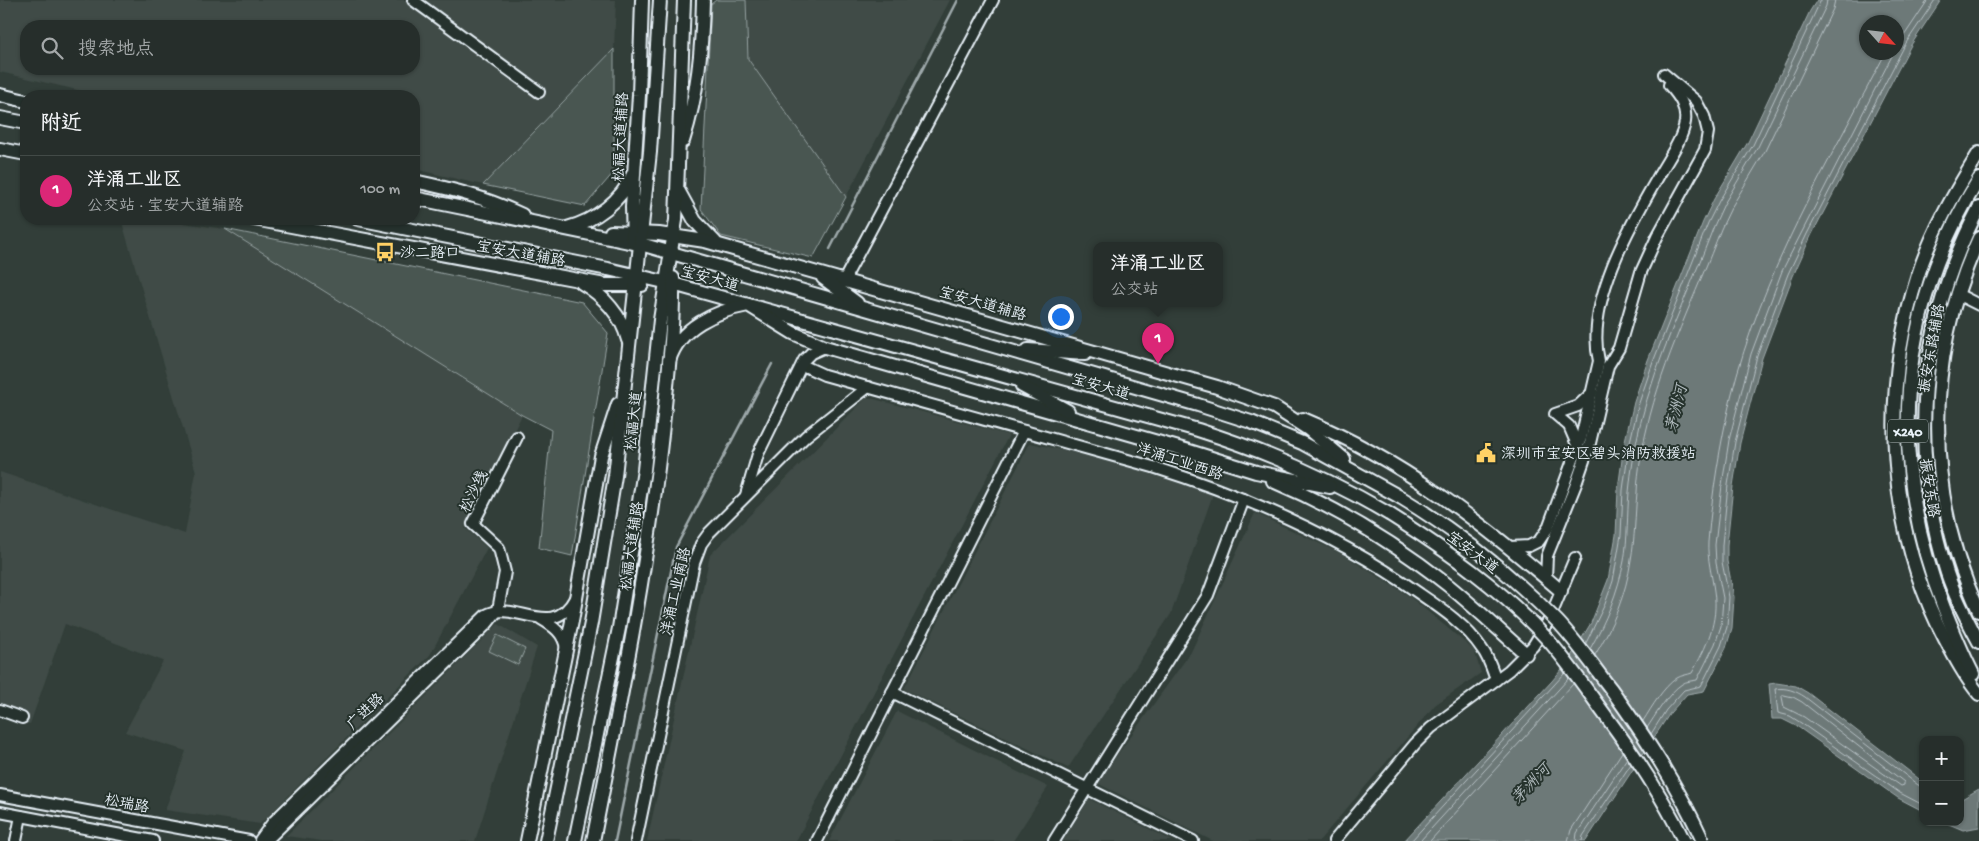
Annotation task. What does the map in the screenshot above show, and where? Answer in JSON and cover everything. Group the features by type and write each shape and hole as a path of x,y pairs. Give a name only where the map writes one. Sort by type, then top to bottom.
{"main road":[{"name":"松福大道辅路","path":"637,238 634,172 642,0"},
{"name":"松福大道","path":"546,841 596,595 615,476 636,280 637,238 650,152 660,0"},
{"path":"672,253 677,188 684,0"},
{"path":"678,158 696,95 702,43 704,0"},
{"path":"639,95 659,25"},
{"path":"0,95 20,100"},
{"path":"0,118 20,123"},
{"path":"1,149 20,153"},
{"path":"1979,153 1939,221 1918,274 1898,362 1894,421 1897,483 1910,549 1920,583 1930,609 1954,658 1979,694"},
{"path":"564,228 589,219 612,203 626,188 634,172"},
{"name":"振安东路","path":"1979,178 1951,227 1931,279 1911,364 1908,422 1910,481 1930,571 1952,629 1979,684"},
{"path":"420,183 453,189 480,197 540,224"},
{"path":"677,188 699,226 719,245"},
{"name":"宝安大道","path":"420,199 584,232 637,238 672,253 1251,422 1302,443 1376,483 1432,518 1471,546 1527,593 1563,628 1652,747 1680,794 1703,841"},
{"name":"振安东路","path":"1979,208 1966,233 1938,310 1927,366 1924,450 1928,488 1939,542 1948,574 1957,598 1979,642"},
{"name":"宝安大道辅路","path":"285,225 605,285 636,280 670,283"},
{"path":"389,225 636,280"},
{"path":"435,234 494,265"},
{"name":"宝安大道辅路","path":"637,238 674,236 719,245 1217,386 1274,407 1308,429 1376,483"},
{"name":"振安东路辅路","path":"1979,238 1958,294 1946,339 1941,368 1938,449 1940,477 1952,539 1961,569 1979,611"},
{"name":"松福大道辅路","path":"593,841 636,620 659,463 674,312 670,283 672,253"},
{"path":"810,271 870,310"},
{"path":"573,279 588,286 605,301 619,320 629,342"},
{"name":"松福大道","path":"575,841 619,628 644,470 660,320 670,283"},
{"name":"宝安大道","path":"670,283 1216,435 1288,462 1354,494 1431,541 1474,572 1515,607 1550,642 1631,750 1653,784 1684,841"},
{"path":"669,362 681,340 693,327 718,314 748,304 798,336 825,347 1189,451 1243,469 1276,482 1367,529 1449,586 1526,654"},
{"path":"995,346 1120,359"},
{"path":"990,372 1016,383 1094,424"},
{"path":"526,841 577,593 601,456 624,387"},
{"path":"1274,407 1345,438 1391,463 1460,509 1510,547 1561,591"},
{"path":"637,515 659,463"},
{"path":"1243,469 1354,494"},
{"path":"545,751 551,816"}],"street":[{"path":"413,0 539,92"},
{"path":"844,280 993,0"},
{"path":"1510,547 1529,546 1539,541 1548,528 1578,447 1592,393 1599,361 1596,349 1597,330 1603,294 1619,249 1636,214 1680,137 1685,122 1685,109 1663,75 1696,101 1704,116 1708,132 1705,150 1657,237 1641,272 1619,348 1608,366 1585,459 1546,556 1546,578"},
{"path":"1958,294 1979,305"},
{"path":"798,336 804,349 803,363"},
{"path":"746,495 758,454 803,363 815,350 825,347"},
{"name":"洋涌工业西路","path":"803,363 824,375 1162,470 1266,508 1342,544 1416,591 1458,623 1476,641 1486,655 1496,680"},
{"name":"洋涌工业南路","path":"636,841 696,557 701,544 709,533 746,495 812,431 868,387"},
{"path":"1578,447 1569,426 1555,414 1578,406 1592,393"},
{"path":"817,841 1024,431"},
{"name":"松沙线","path":"498,610 505,572 499,548 473,524 517,437"},
{"path":"1054,841 1208,595 1244,499"},
{"path":"1334,841 1415,744 1431,728 1496,680 1526,654 1544,629 1575,558"},
{"path":"498,610 541,619 550,618 569,608 577,593"},
{"name":"广进路","path":"260,841 273,822 481,620 498,610"},
{"name":"广进路","path":"266,841 487,624 498,610"},
{"path":"541,619 559,632 566,648"},
{"path":"892,692 1193,841"},
{"path":"0,710 22,718"},
{"name":"松瑞路","path":"0,795 249,841"},
{"path":"0,812 153,841"},
{"path":"16,841 21,816"}],"shaded area":[{"path":"0,0 616,0 614,49 483,185 420,170 420,90 77,90 0,72"},
{"path":"716,0 746,0 748,59 846,197 813,258 721,236 701,209 711,4"},
{"path":"746,0 950,0 846,197 748,59"},
{"path":"614,49 614,172 585,206 483,185"},
{"path":"123,225 197,225 225,229 522,415 465,528 487,548 430,655 260,824 165,810 186,751 125,732 163,661 65,624 30,724 0,714 0,472 185,534 196,472"},
{"path":"225,229 582,302 608,333 572,556 539,548 551,430 522,415"},
{"path":"867,397 1009,435 796,841 647,841 710,555"},
{"path":"1030,443 1097,457 1213,494 1171,614 1068,768 904,689"},
{"path":"1255,513 1342,554 1409,596 1474,650 1481,673 1435,705 1319,841 1213,841 1097,783 1191,652"},
{"path":"498,624 537,647 475,841 322,841 286,836"},
{"path":"497,635 525,649 518,665 489,651"},
{"path":"897,711 1048,787 1013,841 829,841"},
{"path":"1089,799 1173,841 1063,841"}],"water":[{"name":"茅洲河","path":"1817,0 1941,0 1904,58 1904,15 1859,15 1859,60 1903,60 1811,236 1793,276 1762,358 1740,443 1733,486 1727,545 1727,561 1734,597 1732,628 1726,648 1704,691 1687,694 1670,713 1586,841 1404,841 1552,681 1567,663 1591,623 1608,580 1616,535 1618,489 1624,445 1634,402 1648,360 1703,222 1714,199 1748,142"},
{"path":"1776,683 1796,686 1808,693 1919,779 1919,809 1898,798 1798,727 1782,719 1772,719 1769,684"},
{"path":"1979,789 1979,827 1963,830 1954,826 1964,826 1964,798"}],"waterway":[{"path":"830,249 958,0"},
{"path":"615,841 676,547 772,364"}],"place":[{"name":"沙二路口","path":"385,252"},
{"name":"洋涌工业区","path":"1158,364"},
{"name":"深圳市宝安区碧头消防救援站","path":"1486,453"}]}
